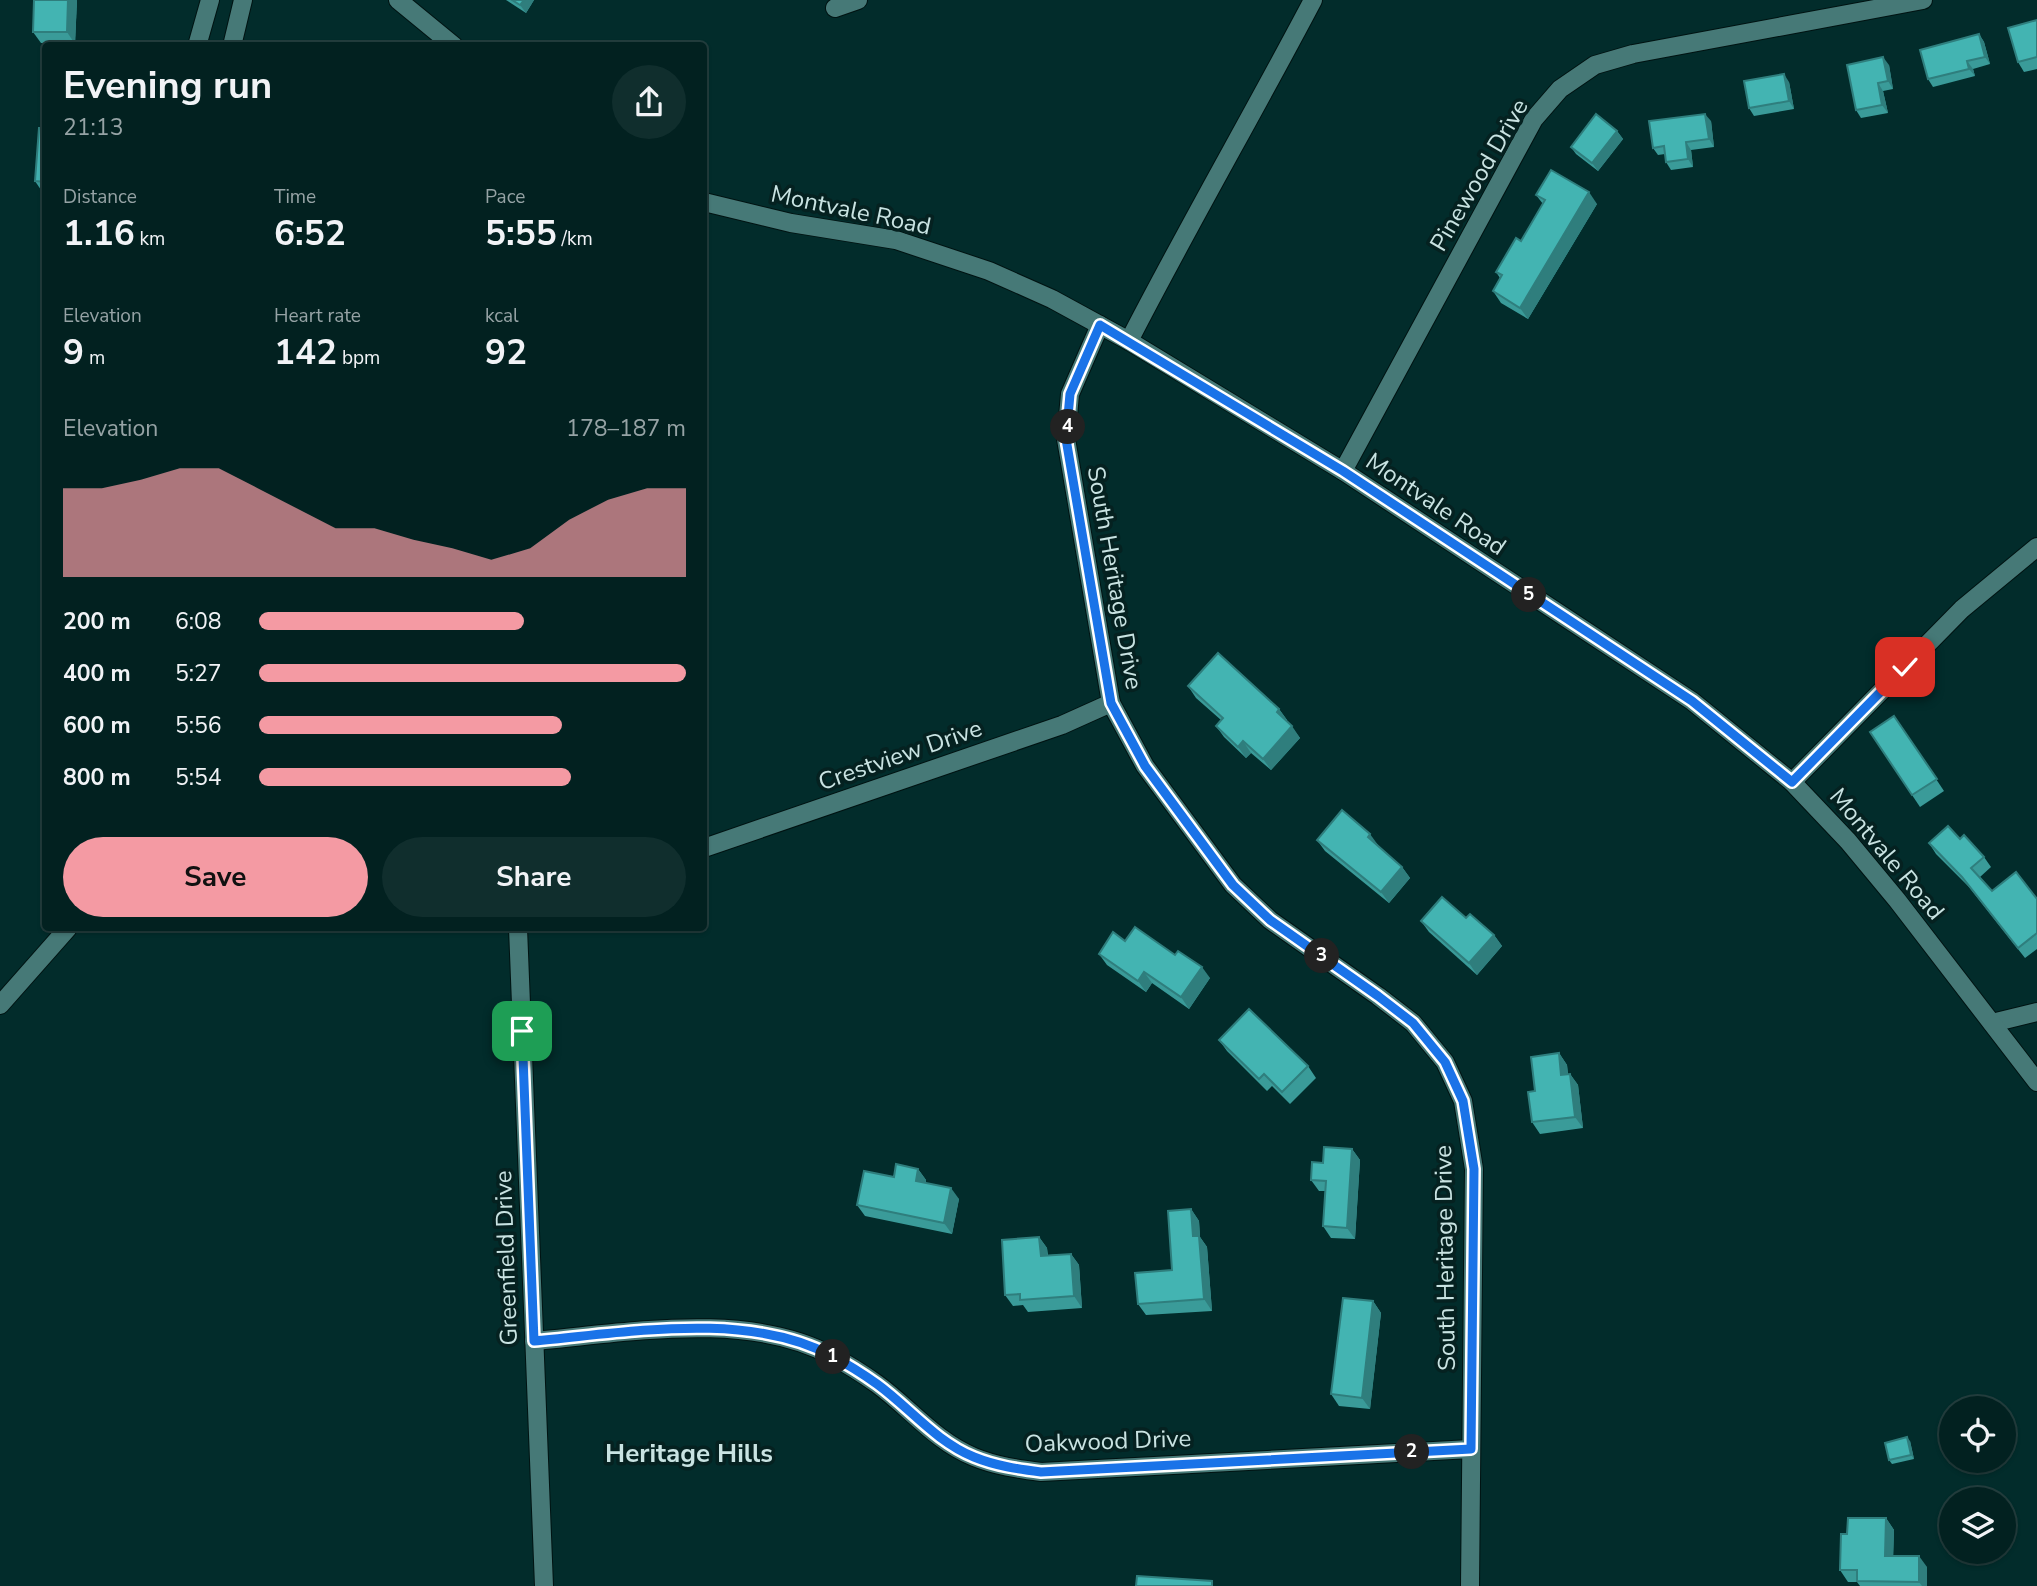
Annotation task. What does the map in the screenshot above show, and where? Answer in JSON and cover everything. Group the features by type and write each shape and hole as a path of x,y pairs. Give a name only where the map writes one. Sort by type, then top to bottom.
{"street":[{"path":"198,42 210,0"},
{"path":"233,42 243,0"},
{"path":"398,0 449,42"},
{"path":"835,8 858,0"},
{"path":"1129,341 1313,0"},
{"name":"Pinewood Drive","path":"1343,471 1534,119 1560,89 1595,65 1633,54 1923,0"},
{"name":"Montvale Road","path":"707,203 791,223 896,240 989,271 1052,299 1129,341 1343,471 1692,701 1792,782 1848,841 2037,1082"},
{"name":"South Heritage Drive","path":"1100,325 1070,394 1066,439 1111,703 1145,766 1233,885 1270,920 1413,1023 1445,1062 1463,1101 1474,1169 1470,1586"},
{"path":"1792,782 1962,609 2037,547"},
{"name":"Crestview Drive","path":"707,847 1062,725 1111,703"},
{"path":"0,1005 65,931"},
{"name":"Greenfield Drive","path":"518,931 544,1586"},
{"path":"1992,1023 2037,1012"},
{"name":"Oakwood Drive","path":"534,1341 676,1329 742,1331 794,1339 831,1356 878,1385 923,1426 948,1444 973,1457 1004,1467 1041,1472 1471,1449"}],"building":[{"path":"34,0 68,0 67,32 33,32"},
{"path":"2037,20 2037,57 2018,62 2008,28"},
{"path":"1979,34 1985,57 1967,61 1969,69 1928,79 1920,50"},
{"path":"1883,57 1888,81 1878,83 1882,105 1856,110 1847,65"},
{"path":"1784,74 1789,101 1749,108 1744,81"},
{"path":"1596,114 1617,131 1592,163 1571,147"},
{"path":"1705,114 1709,139 1686,142 1688,159 1666,162 1664,146 1653,148 1649,121"},
{"path":"39,128 42,128 42,182 35,181"},
{"path":"1551,170 1589,192 1520,308 1493,291 1502,275 1496,272 1516,238 1521,241 1545,200 1536,195"},
{"path":"1218,653 1279,709 1277,712 1292,726 1263,759 1243,741 1238,747 1216,726 1223,718 1188,686"},
{"path":"1894,716 1937,779 1912,795 1870,732"},
{"path":"1342,810 1402,867 1381,892 1317,840"},
{"path":"1948,826 1960,839 1964,835 1984,857 1971,868 1992,891 2016,872 2037,899 2037,933 2018,948 1962,877 1929,843"},
{"path":"1442,897 1466,918 1470,914 1494,935 1469,963 1421,921"},
{"path":"1135,927 1175,955 1178,951 1202,967 1181,997 1144,972 1138,981 1099,954 1113,932 1125,941"},
{"path":"1249,1009 1308,1066 1282,1092 1264,1074 1259,1079 1219,1040"},
{"path":"1559,1053 1561,1075 1570,1074 1575,1117 1532,1122 1528,1092 1535,1091 1531,1057"},
{"path":"1324,1147 1352,1149 1347,1228 1323,1226 1326,1181 1311,1180 1312,1162 1323,1163"},
{"path":"896,1164 918,1169 916,1181 951,1188 944,1223 857,1205 864,1171 894,1177"},
{"path":"1191,1209 1193,1236 1199,1236 1204,1299 1138,1304 1135,1273 1172,1270 1168,1211"},
{"path":"1039,1237 1041,1256 1071,1254 1074,1296 1020,1300 1020,1294 1005,1295 1002,1240"},
{"path":"1343,1298 1373,1301 1362,1398 1331,1394"},
{"path":"1907,1437 1911,1455 1889,1460 1885,1443"},
{"path":"1848,1518 1886,1518 1885,1556 1919,1556 1919,1582 1857,1581 1857,1570 1840,1570 1841,1534 1847,1534"},
{"path":"1137,1576 1212,1581 1212,1586 1136,1586"}],"district":[{"name":"Heritage Hills","path":"689,1453"}],"route":[{"path":"522,1031 534,1341 676,1329 742,1331 794,1339 831,1356 878,1385 923,1426 948,1444 973,1457 1004,1467 1041,1472 1471,1449 1474,1169 1463,1101 1445,1062 1413,1023 1270,920 1233,885 1145,766 1111,703 1066,439 1070,394 1100,325 1343,471 1692,701 1792,782 1905,667"}]}
